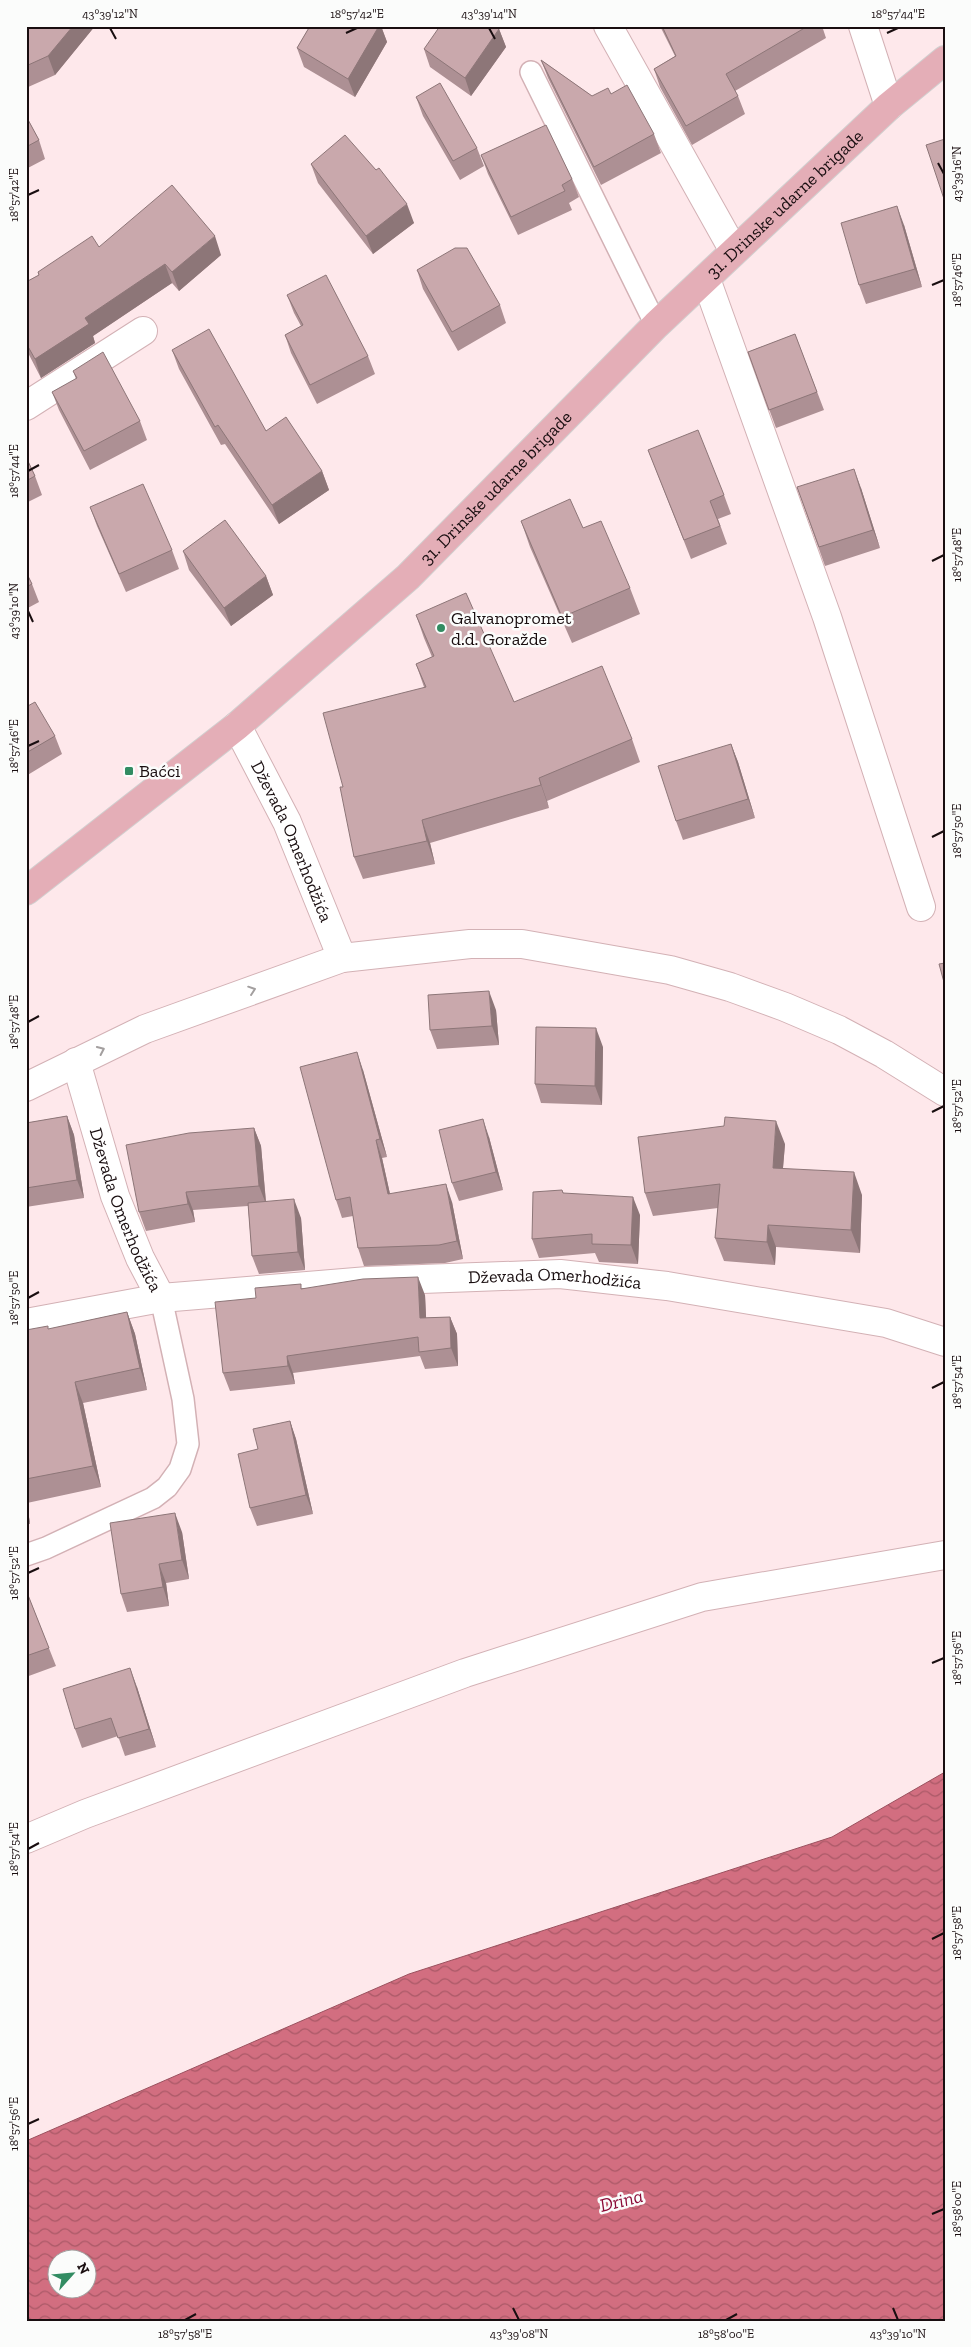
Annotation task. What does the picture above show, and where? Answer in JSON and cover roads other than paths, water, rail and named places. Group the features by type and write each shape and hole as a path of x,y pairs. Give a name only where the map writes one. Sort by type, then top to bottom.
{"main road":[{"name":"31. Drinske udarne brigade","path":"26,891 237,726 408,576 656,325 734,250 889,106 945,60"}],"street":[{"path":"608,26 734,250"},
{"path":"863,26 889,106"},
{"path":"706,279 827,617 921,908"},
{"path":"26,406 143,330"},
{"name":"Dževada Omerhodžića","path":"237,726 286,822 342,958"},
{"path":"26,1087 145,1029 342,958 470,944 522,944 670,970 740,990 838,1030 884,1054 945,1092"},
{"name":"Dževada Omerhodžića","path":"76,1062 115,1196 140,1258 161,1298"},
{"name":"Dževada Omerhodžića","path":"26,1323 161,1298 368,1281 560,1274 667,1286 886,1323 945,1342"},
{"path":"26,1839 94,1811 465,1673 702,1597 945,1555"}],"lane":[{"path":"531,72 656,325"},
{"path":"26,1555 46,1548 153,1498 167,1487 180,1469 188,1444 183,1399 161,1298"}],"water":[{"name":"Drina","path":"945,1772 945,2321 26,2321 26,2141 409,1974 832,1837"}],"place":[{"name":"Galvanopromet d.d. Goražde","path":"441,628"},
{"name":"Baćci","path":"129,771"}]}
